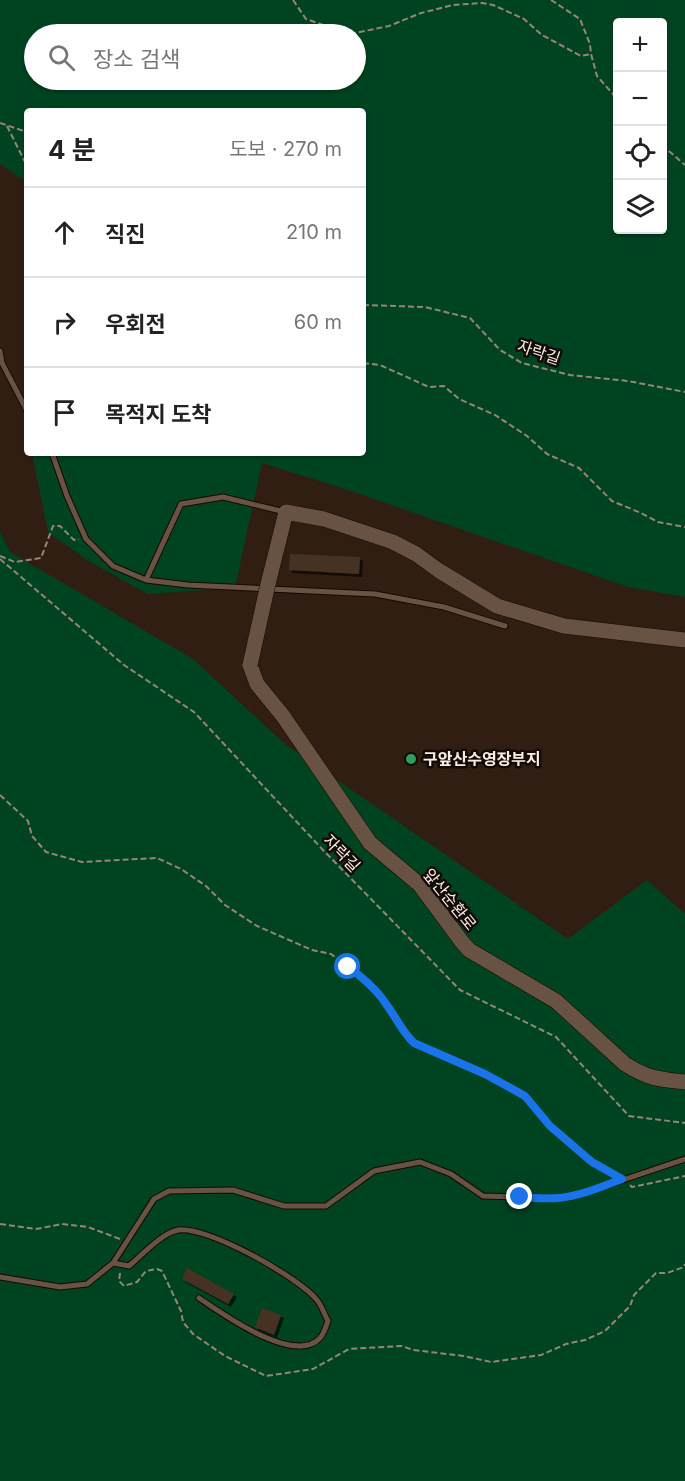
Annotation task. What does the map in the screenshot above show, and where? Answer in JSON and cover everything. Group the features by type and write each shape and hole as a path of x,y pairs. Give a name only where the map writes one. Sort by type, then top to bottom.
{"street":[{"name":"앞산순환로","path":"286,512 250,666 257,684 282,716 370,843 420,885 469,950 556,1001 625,1064 651,1078 685,1082"},
{"path":"286,512 324,519 393,542 416,554 497,606 564,626 685,640"}],"lane":[{"path":"0,351 2,363 24,405"},
{"path":"53,456 86,539 113,566 146,580 188,585 375,594 444,606 505,626"},
{"path":"146,580 181,504 223,497 286,512"},
{"path":"0,1277 60,1287 87,1284 113,1263 154,1199 169,1191 233,1190 284,1206 326,1206 374,1171 420,1162 451,1174 483,1196 556,1198 581,1194 685,1159"},
{"path":"113,1263 129,1266 167,1234 179,1230 204,1234 238,1246 281,1272 317,1300 328,1321 320,1338 306,1346 291,1345 232,1322 199,1298"}],"path":[{"path":"293,0 306,18 322,24"},
{"path":"551,0 580,19 590,44 597,76 613,94"},
{"path":"366,31 389,26 421,13 453,5 482,3 493,5 524,19 542,36 581,56 591,54"},
{"path":"0,123 24,131"},
{"path":"7,126 24,160"},
{"path":"667,149 685,165"},
{"name":"자락길","path":"366,305 425,307 470,318 500,350 522,363 570,375 628,381 685,392"},
{"path":"366,363 380,365 429,387 444,386 459,399 495,415 527,436 547,454 579,468 612,501 658,522 685,527"},
{"path":"0,558 15,562 41,558 53,526 60,526 74,540 86,539"},
{"name":"자락길","path":"0,558 124,665 194,712 323,850 460,990 556,1037 629,1116 685,1122"},
{"path":"0,795 27,821 32,836 46,852 82,862 157,858 181,869 206,886 225,905 242,914 257,926 312,950 331,954 358,974 385,1002 405,1035 414,1043 485,1074 525,1096 550,1126 592,1162 632,1187 685,1176"},
{"path":"0,1224 36,1229 62,1224 88,1227 126,1242"},
{"path":"120,1264 119,1281 124,1287 137,1282 146,1271 157,1269 162,1271 181,1311 183,1322 193,1334 225,1356 267,1376 313,1369 349,1349 402,1346 412,1350 464,1356 491,1362 540,1355 605,1331 630,1306 634,1295 656,1273 667,1273 684,1267 685,1264"}],"green space":[{"path":"0,0 685,0 685,597 628,587 342,488 262,463 235,588 148,594 88,561 48,532 33,456 366,456 366,108 24,108 24,180 0,164"},
{"path":"0,531 10,552 193,659 285,744 568,939 647,880 685,914 685,1481 0,1481"}],"building":[{"path":"290,554 360,557 359,574 289,570"},
{"path":"187,1268 234,1294 228,1304 182,1279"},
{"path":"262,1308 281,1315 274,1335 255,1327"}],"place":[{"name":"구앞산수영장부지","path":"411,759"}],"route":[{"path":"348,967 385,1002 402,1026 405,1035 414,1043 485,1074 525,1096 550,1126 568,1142 592,1162 622,1179 581,1194 556,1198 520,1197"}]}
